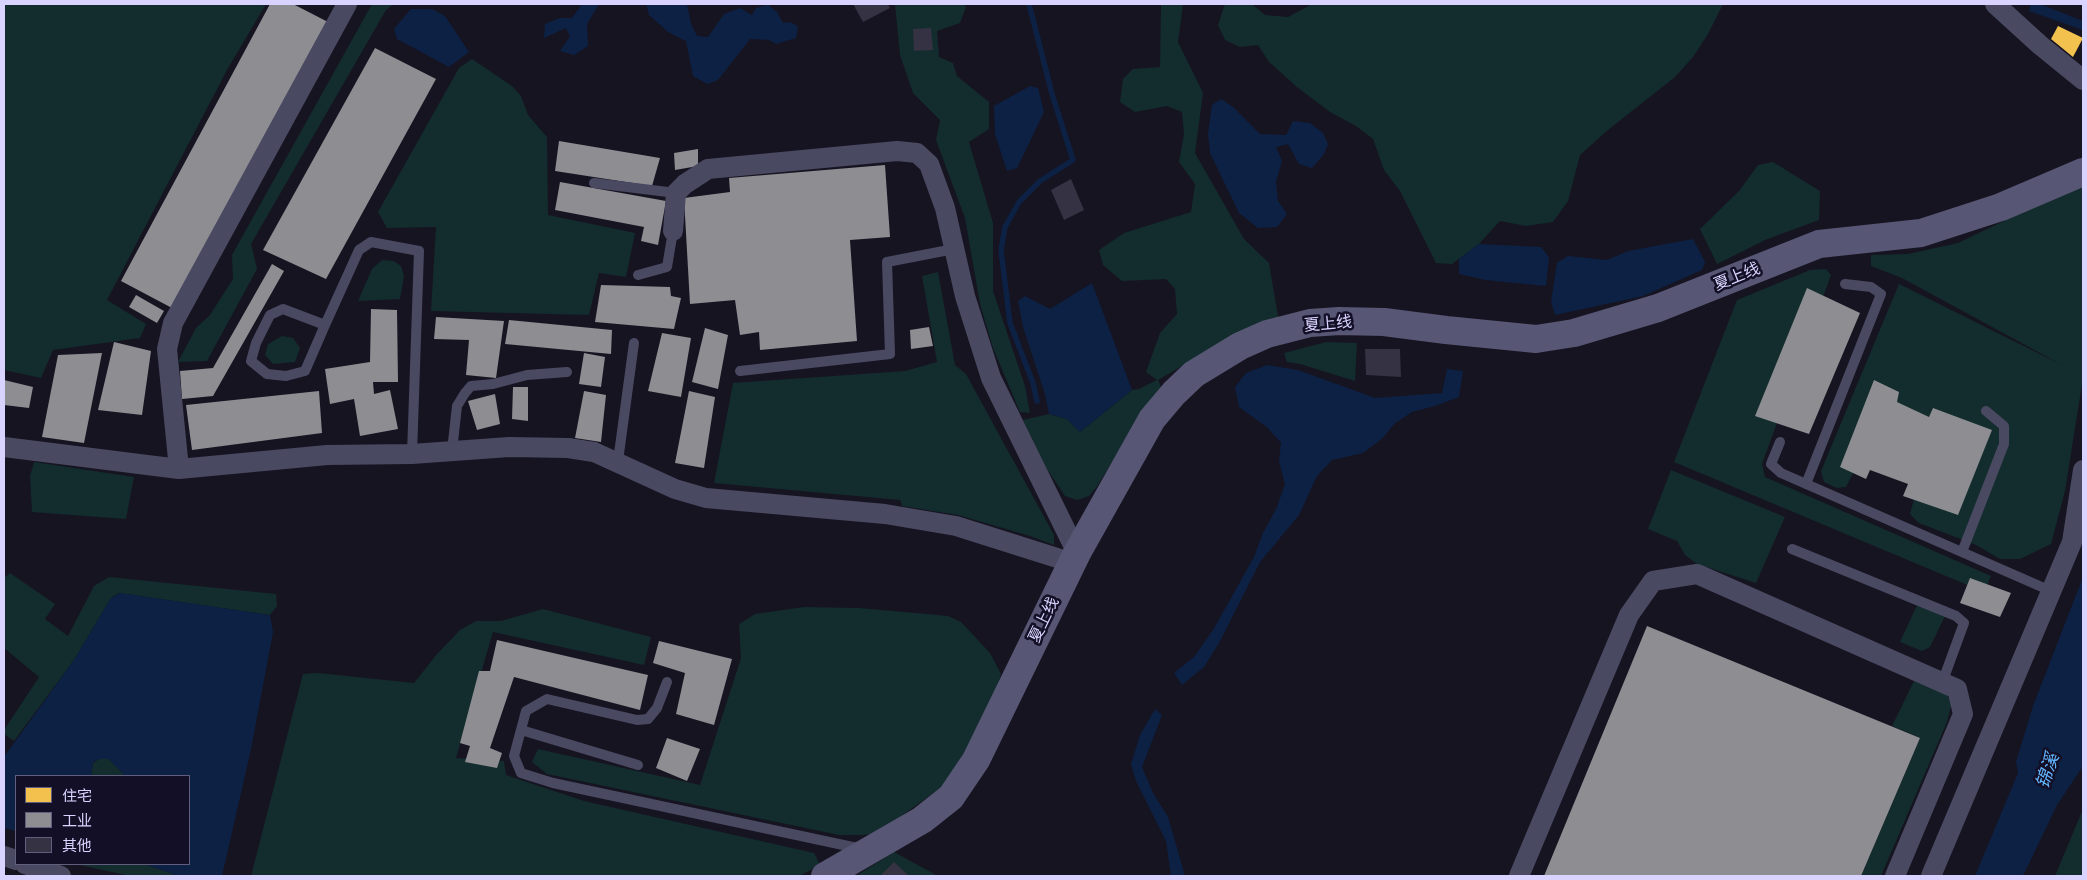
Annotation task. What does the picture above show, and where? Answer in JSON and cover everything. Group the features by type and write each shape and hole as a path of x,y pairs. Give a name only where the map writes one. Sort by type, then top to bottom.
{"street":[{"path":"179,469 167,349 173,323 347,4"},
{"path":"1995,4 2040,45 2083,80"},
{"path":"673,231 676,193 685,184 708,169 897,151 917,153 929,164 945,208 965,296 991,378 1075,558"},
{"name":"夏上线","path":"825,876 922,820 951,797 976,760 1075,558 1152,419 1174,393 1194,374 1240,346 1267,334 1310,324 1339,320 1384,322 1536,339 1574,333 1658,308 1819,244 1921,233 2001,207 2083,172"},
{"path":"4,447 179,469 327,455 412,454 509,447 568,448 594,452 675,489 706,498 885,514 956,526 1075,558"},
{"path":"1931,876 2072,542 2083,470"},
{"path":"1519,876 1629,615 1653,581 1697,574 1957,689 1963,714 1895,876"},
{"path":"28,865 61,876"}],"lane":[{"path":"594,183 676,193"},
{"path":"638,275 668,267 673,231"},
{"path":"325,325 282,309 270,315 256,343 251,361 267,374 286,376 304,371 325,325 359,250 371,242 419,251 412,454"},
{"path":"740,371 890,354 887,262 954,249"},
{"path":"1806,484 1881,294 1871,287 1846,284"},
{"path":"618,462 634,343"},
{"path":"452,451 457,406 472,386 493,384 527,375 567,372"},
{"path":"1962,552 2004,444 2004,426 1986,411"},
{"path":"1780,442 1771,464 1781,473 2051,591"},
{"path":"1792,549 1956,616 1964,623 1942,683"},
{"path":"667,682 657,708 648,719 637,720 546,699 526,711 514,756 521,772 553,783 869,851"},
{"path":"521,730 638,765"}],"green space":[{"path":"4,4 266,4 227,70 107,300 146,324 140,338 53,350 41,378 4,370"},
{"path":"372,4 394,4 386,10 251,244 257,269 207,361 178,362 196,328 210,315 233,279 232,255"},
{"path":"895,4 964,4 966,7 960,23 937,31 939,57 953,63 957,76 989,102 989,129 969,142 993,223 993,291 1025,386 1030,413 1020,412 993,348 980,304 965,218 936,140 940,120 913,93 900,55"},
{"path":"1161,4 1183,4 1178,42 1203,93 1195,153 1244,239 1269,263 1279,322 1244,330 1158,380 1162,390 1133,428 1096,488 1089,496 1077,500 1065,496 1045,466 1023,420 1049,414 1067,419 1080,432 1132,390 1139,389 1157,380 1146,372 1160,333 1177,314 1175,289 1166,279 1122,281 1103,265 1099,250 1124,233 1191,212 1195,184 1179,162 1184,134 1182,112 1167,106 1135,112 1120,102 1123,79 1133,69 1160,67"},
{"path":"1225,4 1252,4 1265,15 1288,17 1312,4 1723,4 1708,34 1693,57 1675,77 1608,130 1580,155 1568,201 1553,222 1526,226 1500,221 1479,244 1452,264 1436,263 1400,191 1384,170 1373,139 1356,126 1330,112 1297,87 1269,62 1258,45 1240,47 1225,40 1218,25"},
{"path":"472,59 512,86 521,96 528,115 547,137 548,215 635,233 626,277 599,273 589,315 431,311 436,227 387,228 378,212 459,68"},
{"path":"1773,162 1820,191 1819,220 1765,240 1717,264 1700,229 1739,191 1758,165"},
{"path":"2083,183 2083,378 2065,491 2051,544 2020,559 2000,559 1976,545 1919,523 1910,514 1919,480 1861,458 1846,487 1837,488 1824,482 1821,471 1899,284 2062,365 1902,278 1871,266 1871,255 1908,254 1958,243"},
{"path":"382,260 394,261 401,266 404,276 400,299 358,301 372,269"},
{"path":"1826,269 1831,275 1762,464 1765,477 1991,576 1984,592 1674,462 1737,300 1810,270"},
{"path":"938,272 955,365 966,374 1054,535 1054,545 958,515 902,506 900,500 714,483 733,383 905,371 937,362 922,276"},
{"path":"282,336 293,338 300,348 295,362 273,364 265,355 268,344"},
{"path":"1326,342 1357,343 1355,381 1300,364 1287,362 1284,353"},
{"path":"34,462 134,477 126,519 32,512 30,476"},
{"path":"1671,470 1785,517 1756,583 1697,564 1685,555 1677,541 1648,529"},
{"path":"10,573 55,604 45,619 68,636 94,586 109,577 276,594 277,606 270,615 119,593 111,598 74,660 14,741 4,734 4,730 39,677 4,648 4,578"},
{"path":"1918,603 1946,614 1930,647 1922,651 1900,642"},
{"path":"804,607 859,608 948,616 961,622 990,653 1001,674 996,693 976,737 947,783 878,833 839,835 547,774 532,762 538,749 700,785 741,658 739,624 755,614"},
{"path":"543,609 651,637 644,665 493,632 456,758 504,761 506,775 584,801 814,853 820,865 799,876 251,876 303,674 318,673 414,683 437,654 460,630 476,621 501,621"},
{"path":"1914,681 1946,694 1952,702 1947,722 1881,876 1861,876 1920,738 1892,726"},
{"path":"99,759 109,759 124,775 91,775 93,763"},
{"path":"2083,809 2083,876 2055,876"},
{"path":"894,852 938,876 856,876"},
{"path":"80,865 147,865 179,876 130,876"}],"water":[{"path":"582,4 599,4 587,24 588,46 574,55 560,51 570,36 566,28 544,38 545,24 560,18 572,18"},
{"path":"646,4 687,4 691,24 697,36 708,37 724,14 740,8 752,15 756,8 768,5 777,12 783,23 791,22 798,27 796,38 776,44 769,40 750,39 718,80 707,84 693,76 686,41 668,32 649,15"},
{"path":"2031,4 2040,4 2083,21 2083,30 2029,11"},
{"path":"411,9 432,9 445,16 469,52 449,67 397,39 394,29"},
{"path":"1030,86 1038,88 1044,112 1017,168 1007,171 995,134 994,106"},
{"path":"1221,99 1233,107 1260,134 1286,135 1293,121 1310,123 1323,133 1328,144 1324,154 1312,168 1299,164 1288,144 1276,147 1282,161 1276,182 1278,201 1287,214 1277,227 1258,228 1239,213 1210,153 1208,134 1212,105"},
{"path":"1693,239 1705,262 1702,270 1643,296 1555,315 1551,302 1557,263 1568,256 1607,260 1628,251"},
{"path":"1479,244 1541,247 1549,257 1546,286 1486,280 1459,274 1459,259"},
{"path":"1092,283 1132,390 1080,432 1067,419 1049,414 1045,394 1023,327 1018,301 1025,296 1050,309"},
{"path":"1267,365 1298,370 1375,398 1442,393 1447,369 1463,371 1459,397 1412,412 1394,424 1383,438 1363,453 1332,460 1317,476 1299,515 1260,562 1219,643 1204,667 1182,685 1174,673 1194,657 1213,630 1254,557 1263,533 1277,507 1285,484 1279,461 1281,443 1268,428 1239,407 1235,387 1246,373"},
{"name":"锦溪","path":"2083,577 2083,766 2057,805 2023,876 1975,876 2018,773 2016,762 2033,706"},
{"path":"120,593 270,615 273,632 251,749 222,876 179,876 147,865 190,865 190,775 124,775 109,759 99,759 93,762 91,775 15,775 15,831 4,828 4,757 74,660 111,598"},
{"path":"1155,709 1162,715 1142,767 1153,793 1168,817 1185,876 1171,876 1166,841 1136,781 1131,764 1140,735"}],"building: 住宅":[{"path":"2058,26 2083,38 2073,57 2051,39"}],"building: 工业":[{"path":"270,4 293,4 328,22 172,308 121,281"},
{"path":"375,48 436,79 326,279 263,250"},
{"path":"559,141 660,158 652,186 555,171"},
{"path":"698,149 698,166 675,170 674,153"},
{"path":"885,165 890,237 850,240 857,341 760,350 759,332 740,335 735,300 690,304 684,198 730,192 729,178"},
{"path":"560,182 666,201 658,245 641,241 644,227 555,210"},
{"path":"272,264 284,271 213,396 182,399 180,371 213,368"},
{"path":"601,285 670,287 671,296 681,298 674,329 595,322"},
{"path":"1807,288 1860,313 1809,434 1755,416"},
{"path":"136,295 164,311 157,323 129,307"},
{"path":"371,309 397,310 398,382 373,382 374,394 390,390 398,429 360,436 354,399 330,404 325,369 370,362"},
{"path":"436,317 504,321 496,378 466,375 469,340 434,339"},
{"path":"509,320 612,330 611,354 505,344"},
{"path":"929,327 933,346 911,349 910,330"},
{"path":"705,328 728,335 718,389 692,382"},
{"path":"662,333 691,338 681,397 648,391"},
{"path":"114,342 151,351 142,415 98,410"},
{"path":"102,353 84,443 42,437 58,355"},
{"path":"584,353 605,357 601,387 579,384"},
{"path":"4,380 33,387 29,408 4,405"},
{"path":"1874,380 1899,392 1897,402 1929,417 1933,408 1992,430 1958,515 1903,496 1908,484 1870,470 1866,479 1840,467"},
{"path":"513,387 528,387 528,421 512,419"},
{"path":"319,391 322,433 192,450 186,405"},
{"path":"584,391 606,395 601,442 575,438"},
{"path":"689,391 715,397 704,468 675,463"},
{"path":"495,394 500,424 477,430 468,401"},
{"path":"1970,578 2011,593 2000,617 1960,603"},
{"path":"1647,626 1920,738 1861,876 1544,876"},
{"path":"497,640 648,675 640,710 514,677 490,748 502,753 497,768 465,762 470,746 460,743 479,671 490,671"},
{"path":"659,641 732,659 714,725 676,714 685,673 653,663"},
{"path":"667,738 700,749 687,781 656,768"}],"building: 其他":[{"path":"853,4 888,4 890,8 863,22"},
{"path":"931,28 933,50 914,51 913,29"},
{"path":"1071,179 1084,210 1064,220 1051,190"},
{"path":"1365,349 1400,349 1401,377 1366,375"},
{"path":"894,862 909,876 880,876"}],"waterway":[{"path":"1029,4 1052,94 1073,160 1040,181 1019,202 1005,227 1001,250 1010,323 1033,383 1037,401"}]}
